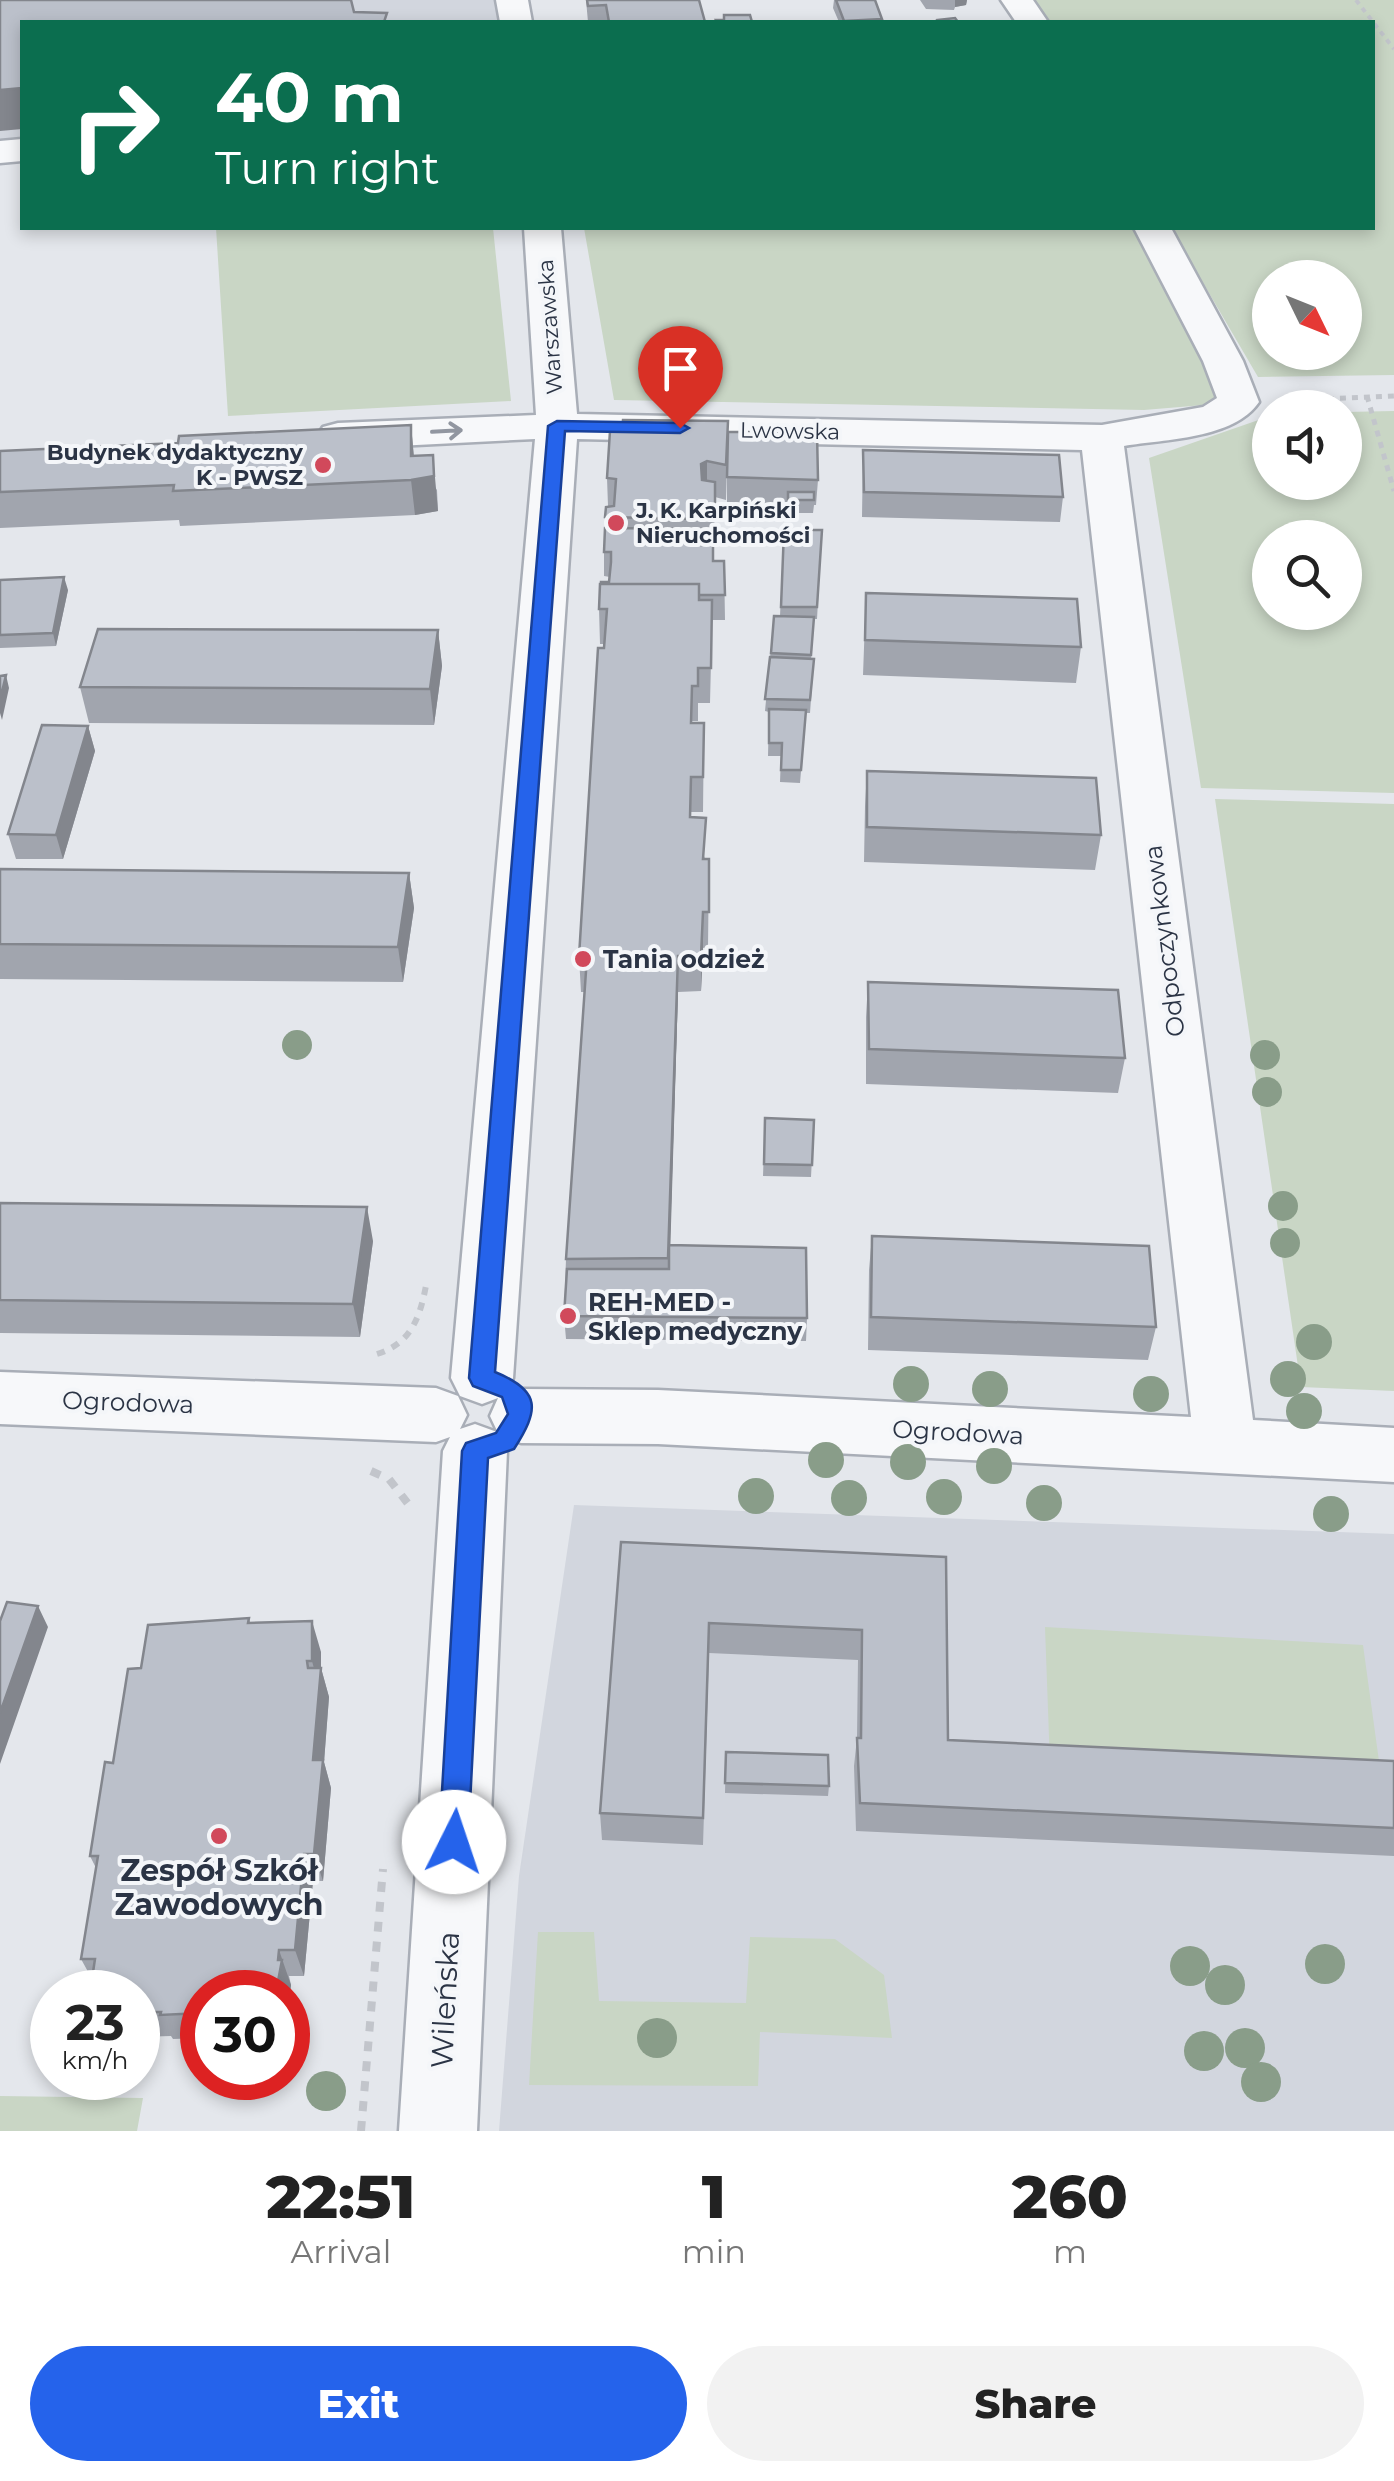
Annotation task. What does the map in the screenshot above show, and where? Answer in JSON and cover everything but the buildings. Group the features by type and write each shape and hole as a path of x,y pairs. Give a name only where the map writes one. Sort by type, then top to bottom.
{"street":[{"name":"Warszawska","path":"542,230 557,426"},
{"path":"1154,230 1223,361 1238,402"},
{"name":"Lwowska","path":"298,438 557,426 1102,438 1215,417 1238,402"},
{"name":"Wileńska","path":"438,2131 479,1415 557,426"},
{"name":"Odpoczynkowa","path":"1102,438 1225,1444"},
{"name":"Ogrodowa","path":"0,1398 658,1418 1394,1455"}],"path":[{"path":"1356,0 1372,20"},
{"path":"1375,24 1394,49"},
{"path":"1366,396 1394,491"},
{"path":"1238,402 1394,396"},
{"path":"368,1354 395,1349 416,1326 428,1272"},
{"path":"357,1469 389,1478 409,1505 410,1523"}],"shaded area":[{"path":"0,0 498,0 500,20 20,20 20,141 0,143"},
{"path":"574,1505 1394,1534 1394,2131 499,2131 519,1876"}],"green space":[{"path":"1034,0 1394,0 1394,375 1258,377 1254,370 1362,370 1362,260 1252,260 1252,367 1172,230 1375,230 1375,20 1048,20"},
{"path":"216,230 493,230 511,401 228,416"},
{"path":"584,230 1139,230 1214,382 1216,404 1144,410 614,400"},
{"path":"1394,411 1394,793 1201,788 1149,458 1252,422 1252,500 1362,500 1362,412"},
{"path":"1215,799 1394,804 1394,1391 1301,1387"},
{"path":"1045,1627 1363,1645 1382,1783 1050,1765"},
{"path":"538,1932 594,1932 599,2001 746,2003 750,1937 835,1939 884,1975 892,2038 760,2032 758,2086 529,2085"},
{"path":"0,2096 30,2096 30,2100 143,2100 137,2131 0,2131"}],"place":[{"name":"Budynek dydaktyczny K - PWSZ","path":"323,465"},
{"name":"J. K. Karpiński Nieruchomości","path":"616,523"},
{"name":"Tania odzież","path":"583,959"},
{"name":"REH-MED - Sklep medyczny","path":"568,1316"},
{"name":"Zespół Szkół Zawodowych","path":"219,1836"}],"route":[{"path":"454,1842 475,1451 505,1441 520,1424 521,1416 516,1394 495,1380 482,1378 557,426 680,428"}]}
